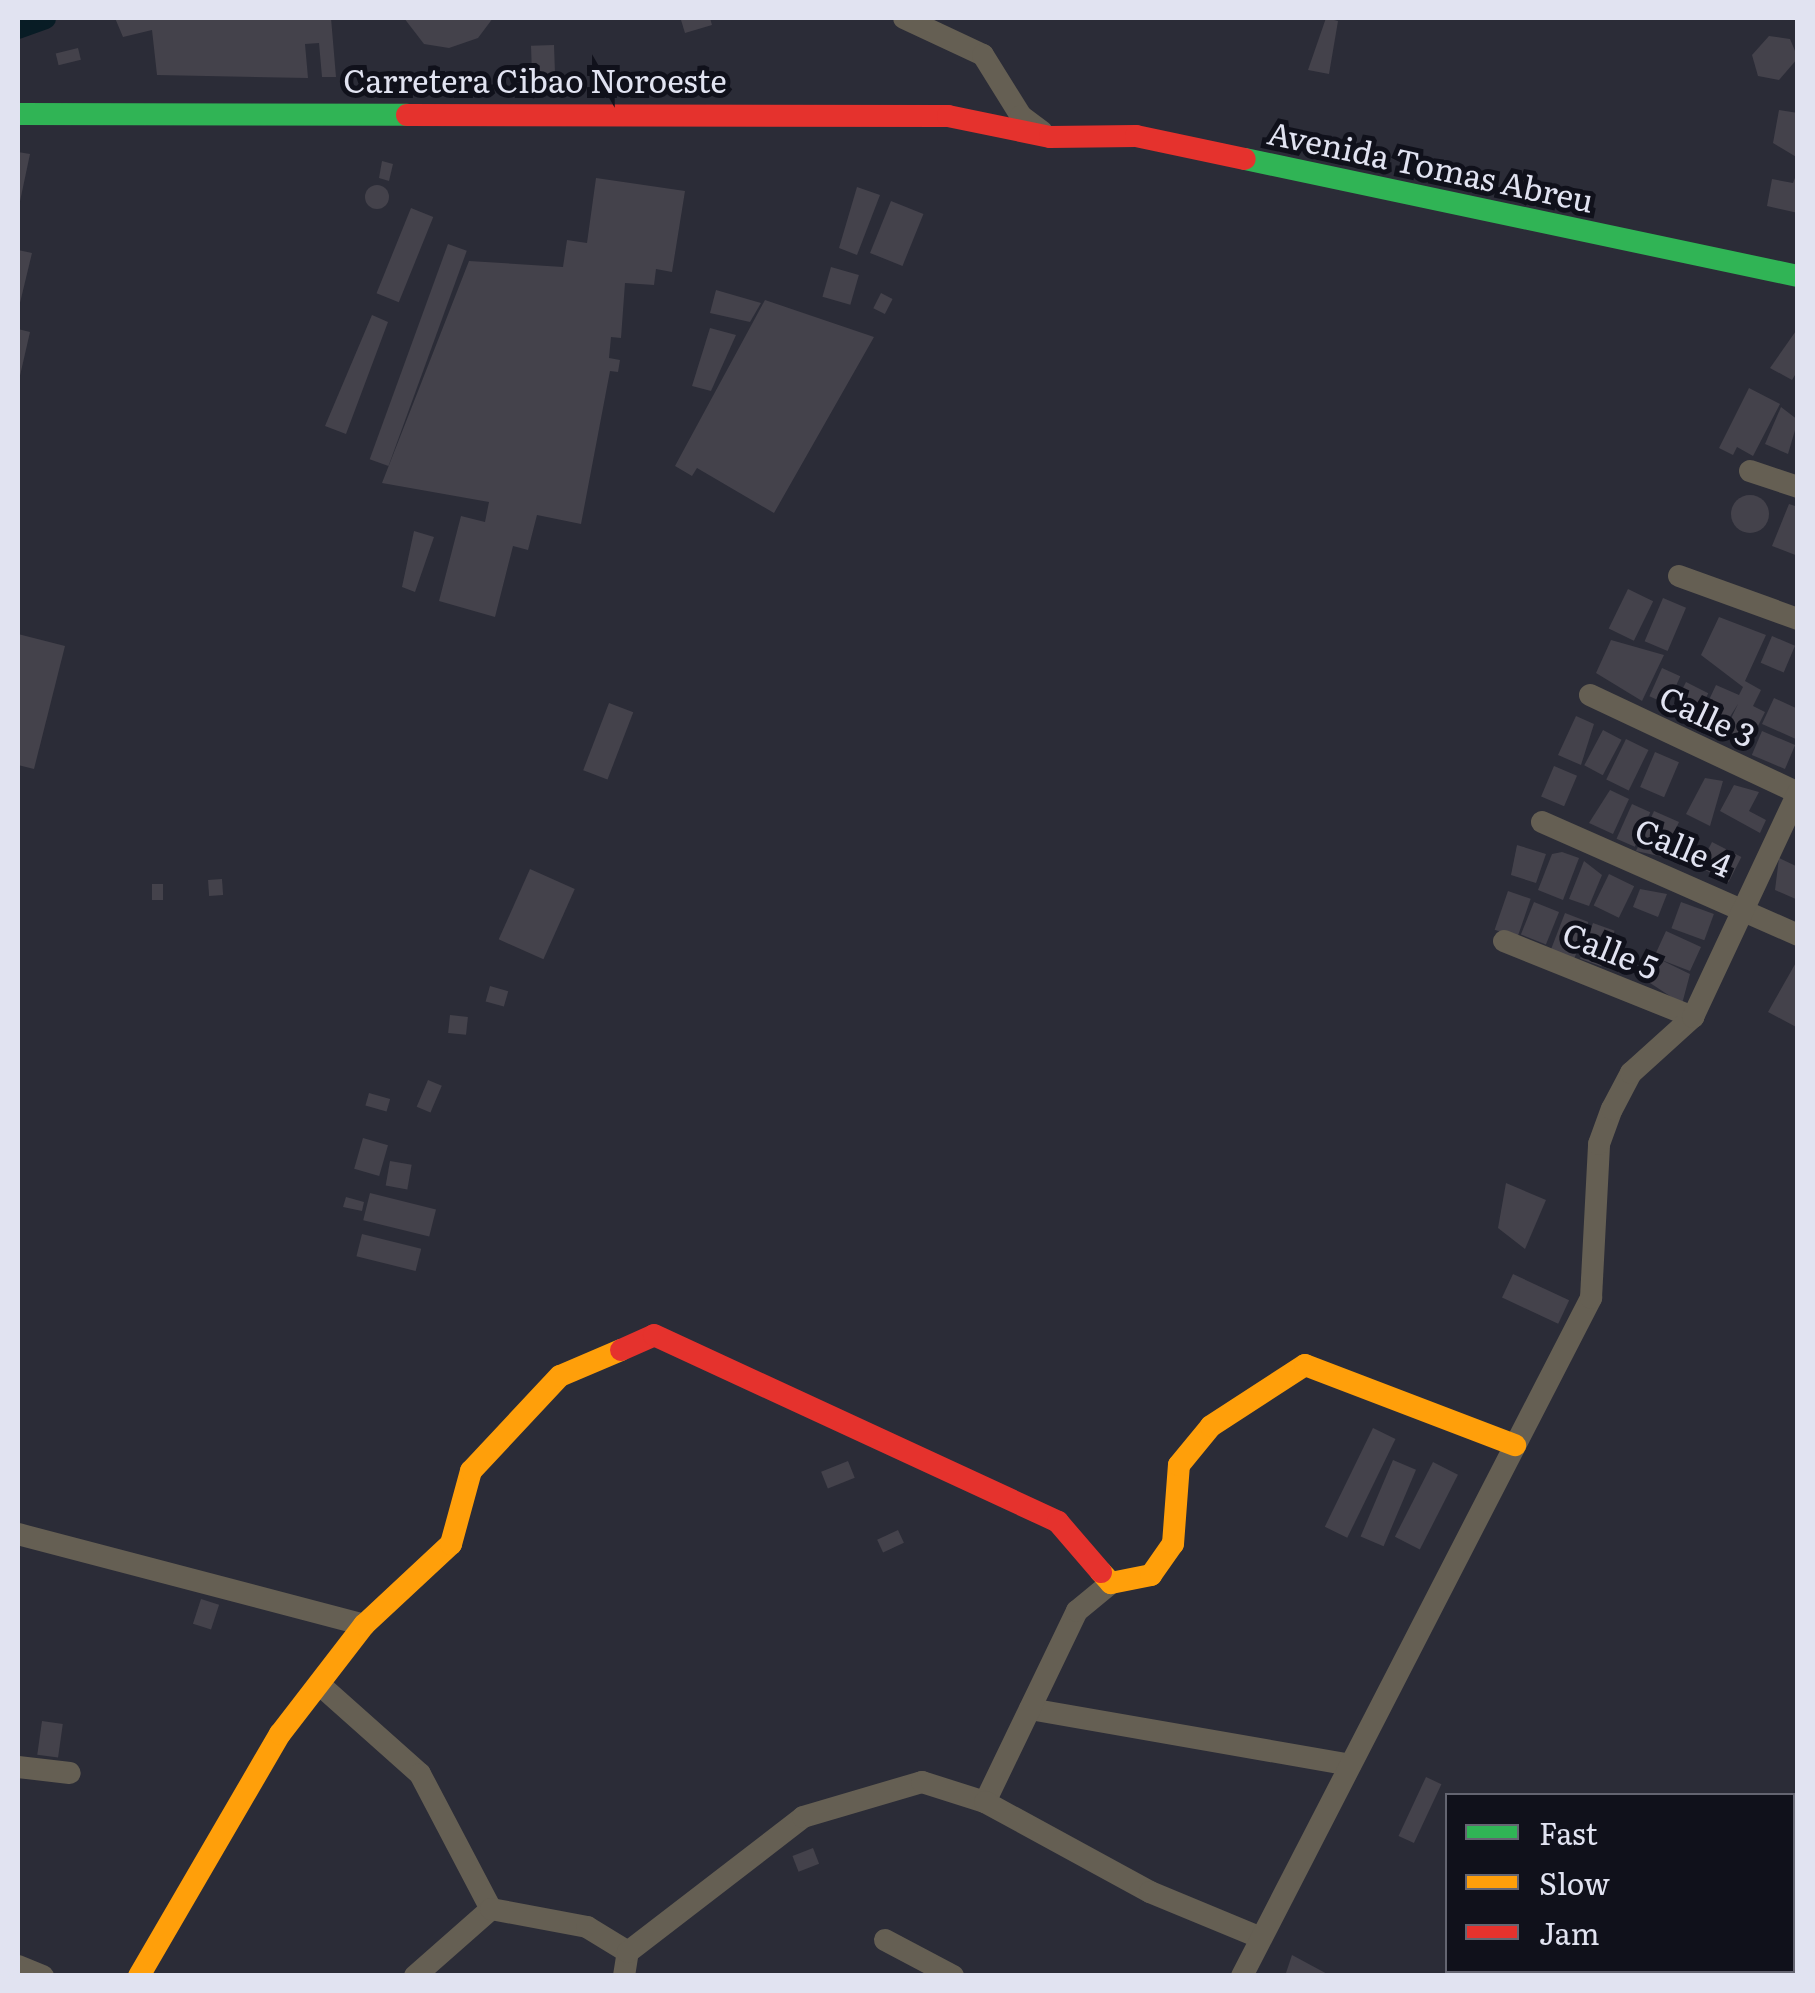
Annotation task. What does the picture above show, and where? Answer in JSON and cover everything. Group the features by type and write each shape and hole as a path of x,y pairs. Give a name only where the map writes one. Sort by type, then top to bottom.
{"street":[{"path":"904,18 983,55 1021,116 1050,138"},
{"name":"Carretera Cibao Noroeste","path":"18,114 810,112 948,116 1050,138"},
{"name":"Avenida Tomas Abreu","path":"1050,138 1136,136 1798,276"},
{"path":"1750,470 1798,487"},
{"path":"1679,576 1798,619"},
{"name":"Calle 3","path":"1590,695 1798,793"},
{"path":"1242,1976 1591,1298 1599,1144 1612,1109 1631,1073 1693,1017 1798,793"},
{"name":"Calle 4","path":"1542,822 1744,907 1798,935"},
{"name":"Calle 5","path":"1504,941 1693,1017"},
{"path":"139,1976 319,1684 364,1625 433,1568 451,1544 471,1471 560,1376 654,1334 1058,1522 1111,1583"},
{"path":"986,1802 1077,1611 1111,1583 1151,1575 1172,1544 1179,1465 1211,1426 1305,1365 1515,1445"},
{"path":"18,1534 364,1625"},
{"path":"319,1684 420,1774 491,1909"},
{"path":"1030,1709 1350,1765"},
{"path":"18,1768 70,1773"},
{"path":"491,1909 587,1926 626,1964 803,1817 922,1782 986,1802 1150,1892 1261,1938"},
{"path":"415,1976 491,1909"},
{"path":"885,1940 953,1976"},
{"path":"18,1966 43,1976"}],"building":[{"path":"115,18 331,18 336,77 322,77 319,43 305,44 308,78 157,75 152,30 123,37"},
{"path":"404,18 493,18 478,38 449,48 424,44"},
{"path":"710,18 712,25 685,33 681,20"},
{"path":"1326,18 1338,21 1329,74 1308,70"},
{"path":"1769,36 1790,39 1798,58 1779,80 1758,76 1752,55"},
{"path":"554,45 555,82 532,83 531,46"},
{"path":"78,48 81,60 59,65 56,54"},
{"path":"425,79 463,79 463,90 425,90"},
{"path":"1779,110 1798,113 1798,158 1773,143"},
{"path":"18,152 30,154 19,206 18,206"},
{"path":"382,161 393,164 389,181 379,178"},
{"path":"1798,170 1798,213 1767,206 1772,179 1793,183"},
{"path":"596,178 685,191 672,272 656,269 654,285 625,283 621,338 611,337 609,358 620,360 618,372 610,371 581,524 537,515 528,550 513,546 495,617 439,601 461,516 485,522 489,502 382,483 469,261 563,267 567,240 587,243"},
{"path":"377,185 386,188 386,206 377,209 368,206 365,197 368,188"},
{"path":"857,187 880,195 857,255 839,248"},
{"path":"891,201 923,214 902,266 870,253"},
{"path":"411,208 433,217 399,302 377,293"},
{"path":"448,244 467,251 388,466 370,459"},
{"path":"18,250 32,253 19,307 18,307"},
{"path":"831,267 859,275 850,305 822,297"},
{"path":"716,290 761,303 750,322 710,313"},
{"path":"881,293 893,299 885,314 873,308"},
{"path":"765,300 874,337 774,513 697,468 692,476 675,466"},
{"path":"372,315 388,322 346,434 325,426"},
{"path":"710,328 736,335 711,391 692,386"},
{"path":"1798,328 1798,370 1792,380 1770,368"},
{"path":"18,329 30,332 19,380 18,380"},
{"path":"1749,388 1780,404 1753,456 1737,447 1733,455 1719,448"},
{"path":"1781,407 1798,420 1788,454 1765,444"},
{"path":"1750,495 1763,501 1769,514 1763,527 1750,533 1737,527 1731,514 1737,501"},
{"path":"1789,504 1798,507 1798,556 1772,546"},
{"path":"414,531 434,537 415,592 402,587"},
{"path":"1628,589 1653,601 1634,641 1609,629"},
{"path":"1663,598 1686,608 1668,651 1645,641"},
{"path":"1719,617 1766,635 1745,681 1761,690 1753,706 1765,712 1747,748 1724,733 1738,704 1721,731 1699,721 1716,685 1739,695 1743,687 1701,655"},
{"path":"18,634 65,646 34,769 18,765"},
{"path":"1772,636 1795,646 1784,672 1761,663"},
{"path":"1611,640 1664,655 1642,701 1596,673"},
{"path":"1662,668 1680,676 1668,704 1649,696"},
{"path":"1686,682 1708,693 1696,718 1673,707"},
{"path":"1774,698 1798,709 1798,740 1762,724"},
{"path":"609,703 633,712 607,780 583,770"},
{"path":"1576,716 1594,724 1581,765 1558,755"},
{"path":"1603,730 1622,740 1603,775 1584,765"},
{"path":"1762,731 1795,745 1785,769 1752,755"},
{"path":"1626,739 1648,750 1629,790 1606,779"},
{"path":"1655,752 1679,762 1664,797 1640,787"},
{"path":"1554,766 1577,776 1564,806 1541,796"},
{"path":"1705,778 1723,781 1710,826 1686,814"},
{"path":"1734,785 1759,792 1749,811 1766,820 1760,833 1720,811"},
{"path":"1610,790 1629,799 1613,834 1589,823"},
{"path":"1632,804 1650,812 1635,847 1617,839"},
{"path":"1654,811 1679,822 1663,857 1636,851"},
{"path":"1712,842 1741,857 1729,882 1699,867"},
{"path":"1517,845 1546,854 1536,883 1511,875"},
{"path":"1562,852 1579,858 1563,900 1538,890 1552,854"},
{"path":"1779,858 1798,867 1798,900 1775,890"},
{"path":"1584,861 1602,875 1589,906 1569,899"},
{"path":"530,869 575,889 543,959 499,939"},
{"path":"1609,874 1634,886 1619,918 1594,905"},
{"path":"222,879 223,895 209,896 208,880"},
{"path":"152,884 163,884 163,900 152,900"},
{"path":"1640,889 1667,894 1658,917 1633,907"},
{"path":"1508,891 1531,899 1517,938 1495,930"},
{"path":"1534,902 1559,912 1546,945 1521,934"},
{"path":"1681,902 1714,914 1704,940 1671,928"},
{"path":"1565,913 1588,922 1574,960 1550,951"},
{"path":"1593,923 1615,931 1602,967 1580,959"},
{"path":"1666,931 1701,947 1690,971 1659,959 1690,974 1682,1004 1644,979"},
{"path":"1798,959 1798,1028 1768,1012"},
{"path":"490,986 508,991 504,1007 486,1001"},
{"path":"450,1015 468,1017 466,1035 448,1033"},
{"path":"428,1080 442,1086 430,1113 417,1107"},
{"path":"369,1093 390,1099 387,1112 365,1105"},
{"path":"363,1138 388,1145 379,1176 354,1169"},
{"path":"390,1161 412,1165 407,1189 386,1186"},
{"path":"1506,1183 1546,1200 1525,1249 1498,1228"},
{"path":"370,1193 436,1209 429,1237 363,1220"},
{"path":"346,1197 364,1202 362,1211 343,1207"},
{"path":"362,1234 421,1249 416,1271 356,1256"},
{"path":"1513,1274 1569,1300 1558,1324 1502,1298"},
{"path":"1373,1428 1395,1439 1347,1538 1325,1527"},
{"path":"1393,1460 1416,1470 1384,1546 1361,1536"},
{"path":"848,1461 855,1478 828,1489 821,1472"},
{"path":"1433,1462 1458,1475 1420,1550 1395,1537"},
{"path":"898,1530 904,1543 883,1552 877,1540"},
{"path":"201,1599 219,1605 211,1630 193,1624"},
{"path":"42,1721 63,1724 58,1758 37,1755"},
{"path":"1426,1777 1441,1784 1414,1843 1399,1836"},
{"path":"813,1848 819,1864 799,1872 792,1856"},
{"path":"1292,1955 1331,1976 1285,1976"}],"waterway":[{"path":"18,28 45,18"}],"traffic: fast":[{"path":"18,114 407,115"},
{"path":"1245,159 1798,276"}],"traffic: slow":[{"path":"139,1976 280,1734 364,1625 451,1544 471,1471 560,1376 621,1350"},
{"path":"1101,1572 1111,1583 1151,1575 1173,1544 1179,1465 1211,1426 1305,1365 1515,1445"}],"traffic: jam":[{"path":"407,115 948,116 1050,137 1136,136 1245,159"},
{"path":"621,1350 654,1335 1058,1522 1101,1572"}]}
